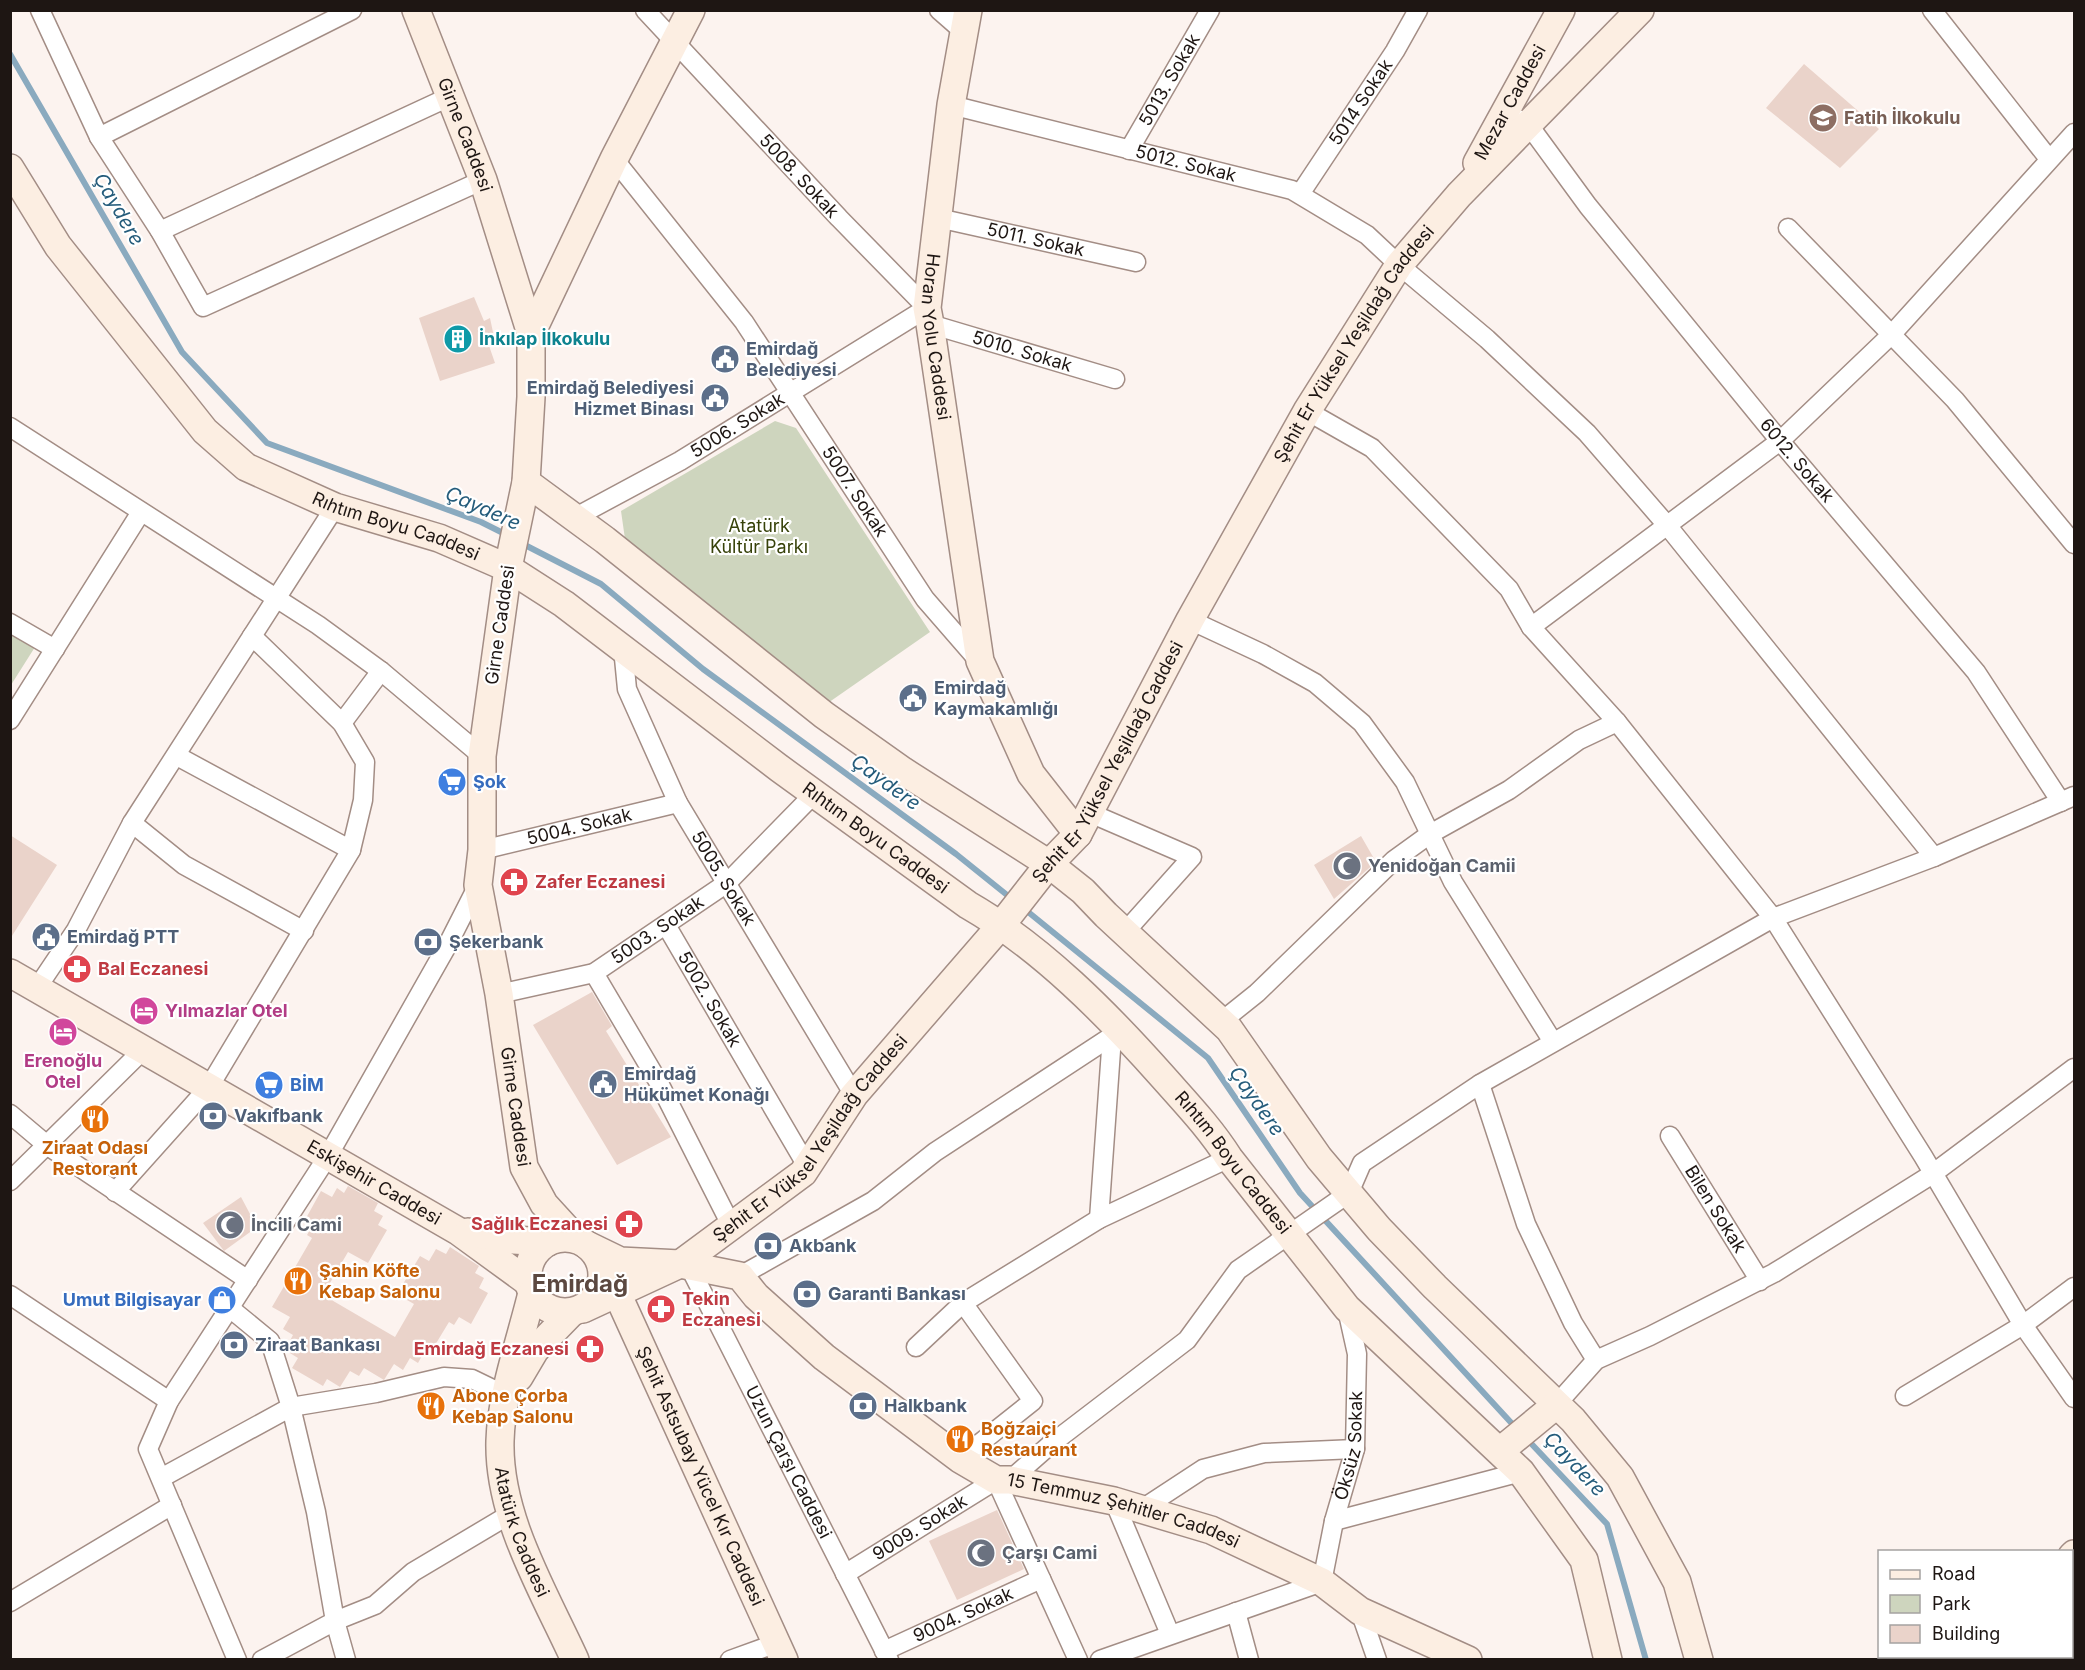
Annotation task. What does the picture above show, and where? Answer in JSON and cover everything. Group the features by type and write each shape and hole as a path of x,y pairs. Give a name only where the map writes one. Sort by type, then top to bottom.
{"street":[{"path":"40,10 99,137 160,231 203,307 483,180"},
{"path":"99,137 352,10"},
{"name":"Girne Caddesi","path":"416,10 483,180 531,334 531,396 525,491 508,568 482,756 482,850 478,885 500,994 524,1167 544,1204 582,1242"},
{"name":"5008. Sokak","path":"645,10 928,316"},
{"path":"531,334 614,159 692,10"},
{"path":"939,10 965,21"},
{"name":"5013. Sokak","path":"1129,150 1210,10"},
{"name":"5014 Sokak","path":"1300,194 1395,51 1418,10"},
{"name":"Mezar Caddesi","path":"1459,195 1516,118 1561,10"},
{"path":"1516,118 1640,10"},
{"path":"1932,10 2049,159"},
{"name":"Horan Yolu Caddesi","path":"965,21 951,105 928,316 980,661"},
{"path":"160,231 449,96"},
{"name":"5012. Sokak","path":"951,105 1292,190 1367,235 1487,339 1587,433 1666,524 1934,857"},
{"name":"6012. Sokak","path":"1516,118 1780,441 1976,672 2068,799"},
{"path":"1531,627 1780,441 1892,334 2074,133"},
{"name":"5007. Sokak","path":"614,159 744,322 925,598 980,661 1031,774 1084,824"},
{"name":"Rıhtım Boyu Caddesi","path":"13,176 58,246 205,431 246,467 335,507 439,537 508,568 564,604 814,794 968,905 1002,924 1115,1032 1214,1134 1229,1158 1347,1308 1521,1472 1584,1560 1608,1659"},
{"name":"Şehit Er Yüksel Yeşildağ Caddesi","path":"577,1311 684,1265 803,1173 854,1095 1002,924 1084,824 1190,620 1307,411 1399,265 1459,195"},
{"name":"5011. Sokak","path":"938,218 1136,262"},
{"path":"1788,228 1955,400 2074,544"},
{"name":"5010. Sokak","path":"928,316 1115,379"},
{"name":"5006. Sokak","path":"574,518 680,461 792,393 928,316"},
{"path":"1307,411 1372,448 1509,589 1531,627 1617,722 1773,918 1923,1156 1931,1175 2023,1324 2074,1398"},
{"path":"10,427 278,597 381,671 482,756"},
{"path":"525,491 574,518 824,715 903,771 1050,864 1083,891 1222,1022 1319,1158 1349,1193 1435,1287 1573,1420 1620,1477 1677,1582 1699,1659"},
{"path":"37,988 76,930 132,824 335,507"},
{"path":"10,720 141,512"},
{"path":"1190,620 1263,654 1315,682 1362,723 1405,782 1453,882 1553,1042"},
{"path":"10,623 55,649"},
{"path":"116,1191 209,1087 351,850 363,800 365,762 342,723 252,636"},
{"name":"5005. Sokak","path":"623,648 627,689 678,803 854,1095"},
{"path":"342,723 381,671"},
{"path":"1222,1022 1257,993 1394,860 1430,834 1509,790 1579,740 1617,722"},
{"path":"177,756 351,850"},
{"name":"5003. Sokak","path":"500,994 594,973 727,883 814,794"},
{"path":"1349,1193 1362,1163 1480,1084 1773,918 1934,857 2068,799"},
{"name":"5004. Sokak","path":"482,850 678,803"},
{"path":"132,824 184,865 304,931"},
{"path":"1084,824 1191,857 1125,932"},
{"path":"237,1659 148,1449 169,1401 231,1309 328,1155 447,946 478,885"},
{"name":"5002. Sokak","path":"666,924 807,1166"},
{"name":"Eskişehir Caddesi","path":"10,973 458,1231 530,1287"},
{"path":"594,973 660,1083 732,1227"},
{"path":"1099,1219 1115,1032"},
{"path":"582,1242 600,1262 602,1283 592,1302 577,1311 548,1309 530,1287 532,1259 548,1242 557,1239 582,1242 620,1261 684,1265 740,1276 873,1201 934,1152 1115,1032"},
{"path":"10,1181 143,1050"},
{"path":"1500,1451 1556,1405 1596,1360 1650,1336 1760,1281 1931,1175 2072,1076"},
{"path":"1480,1084 1526,1224 1574,1323 1596,1360"},
{"path":"10,1114 48,1146 248,1280"},
{"name":"Bilen Sokak","path":"1670,1136 1760,1281"},
{"path":"916,1347 963,1303 1099,1219 1229,1158"},
{"name":"9009. Sokak","path":"845,1574 1003,1480 1051,1444 1187,1340 1238,1270 1349,1193"},
{"name":"Eskişehir Caddesi","path":"458,1231 513,1240 548,1242"},
{"name":"Uzun Çarşı Caddesi","path":"684,1265 886,1655"},
{"name":"15 Temmuz Şehitler Caddesi","path":"740,1276 756,1296 824,1358 960,1459 1003,1480 1114,1501 1211,1530 1322,1582 1360,1611 1468,1659"},
{"name":"Atatürk Caddesi","path":"530,1287 500,1440 505,1494 528,1557 575,1659"},
{"path":"1905,1396 2023,1324 2074,1287"},
{"name":"Şehit Astsubay Yücel Kır Caddesi","path":"617,1293 781,1651"},
{"path":"10,1295 169,1401"},
{"path":"960,1459 1033,1401 963,1303"},
{"name":"Öksüz Sokak","path":"1322,1582 1334,1521 1355,1449 1357,1354 1347,1308"},
{"path":"231,1309 270,1341 291,1407 316,1512 335,1622 346,1659"},
{"name":"Atatürk Caddesi","path":"507,1396 535,1350 577,1311"},
{"path":"161,1478 291,1407 376,1393 444,1377 472,1379 507,1396"},
{"path":"1142,1509 1203,1469 1264,1453 1355,1449"},
{"path":"1334,1521 1521,1472"},
{"path":"1003,1480 1041,1579 1078,1659"},
{"path":"1114,1501 1170,1634"},
{"path":"10,1602 172,1505"},
{"path":"262,1659 335,1622 375,1605 413,1572 512,1513"},
{"name":"9004. Sokak","path":"886,1655 1041,1579"},
{"path":"1100,1659 1322,1582"},
{"path":"1360,1611 1377,1659"},
{"path":"1236,1612 1249,1659"},
{"path":"730,1659 781,1651"}],"green space":[{"name":"Atatürk Kültür Parkı","path":"775,421 796,428 930,632 825,705 626,546 621,511"},
{"path":"11,633 35,647 11,685"}],"building":[{"name":"Fatih İlkokulu","path":"1804,64 1879,129 1840,168 1766,108"},
{"name":"İnkılap İlkokulu","path":"474,297 484,321 490,318 494,337 487,340 495,363 440,381 419,318"},
{"path":"10,835 57,865 10,939"},
{"name":"Yenidoğan Camii","path":"1361,836 1376,862 1334,899 1314,865"},
{"name":"Emirdağ Hükümet Konağı","path":"592,992 612,1026 606,1031 671,1137 617,1165 533,1025"},
{"path":"348,1186 378,1203 374,1211 383,1216 378,1225 387,1230 368,1263 348,1252 323,1295 395,1337 414,1304 407,1300 413,1290 403,1284 420,1256 429,1261 436,1249 446,1254 450,1247 479,1266 475,1273 484,1278 479,1288 488,1293 471,1324 459,1317 454,1325 449,1322 429,1355 424,1352 418,1363 410,1358 403,1370 394,1364 384,1380 364,1368 359,1376 350,1371 340,1387 327,1379 323,1386 292,1368 298,1358 285,1350 293,1335 283,1329 290,1317 272,1307 312,1238 307,1235 313,1224 305,1220 321,1191 332,1197 337,1188 344,1193"},
{"name":"İncili Cami","path":"241,1197 257,1227 224,1251 203,1223"},
{"name":"Çarşı Cami","path":"997,1510 1024,1569 957,1600 929,1541"}],"waterway":[{"name":"Çaydere","path":"10,54 182,352 267,443 481,522 507,535"},
{"name":"Çaydere","path":"521,543 601,584 703,669 956,854 1012,899"},
{"name":"Çaydere","path":"1022,907 1208,1058 1300,1193 1516,1428"},
{"name":"Çaydere","path":"1525,1437 1607,1524 1646,1660"}],"place":[{"name":"Fatih İlkokulu","path":"1823,118"},
{"name":"İnkılap İlkokulu","path":"458,339"},
{"name":"Emirdağ Belediyesi","path":"725,359"},
{"name":"Emirdağ Belediyesi Hizmet Binası","path":"715,398"},
{"name":"Emirdağ Kaymakamlığı","path":"913,698"},
{"name":"Şok","path":"452,782"},
{"name":"Yenidoğan Camii","path":"1347,866"},
{"name":"Zafer Eczanesi","path":"514,882"},
{"name":"Emirdağ PTT","path":"46,937"},
{"name":"Şekerbank","path":"428,942"},
{"name":"Bal Eczanesi","path":"77,969"},
{"name":"Yılmazlar Otel","path":"144,1011"},
{"name":"Erenoğlu Otel","path":"63,1032"},
{"name":"Emirdağ Hükümet Konağı","path":"603,1084"},
{"name":"BİM","path":"269,1085"},
{"name":"Vakıfbank","path":"213,1116"},
{"name":"Ziraat Odası Restorant","path":"95,1119"},
{"name":"Sağlık Eczanesi","path":"629,1224"},
{"name":"İncili Cami","path":"230,1225"},
{"name":"Akbank","path":"768,1246"},
{"name":"Şahin Köfte Kebap Salonu","path":"298,1281"},
{"name":"Garanti Bankası","path":"807,1294"},
{"name":"Umut Bilgisayar","path":"222,1300"},
{"name":"Tekin Eczanesi","path":"661,1309"},
{"name":"Ziraat Bankası","path":"234,1345"},
{"name":"Emirdağ Eczanesi","path":"590,1349"},
{"name":"Abone Çorba Kebap Salonu","path":"431,1406"},
{"name":"Halkbank","path":"863,1406"},
{"name":"Boğzaiçi Restaurant","path":"960,1439"},
{"name":"Çarşı Cami","path":"981,1553"}],"district":[{"name":"Emirdağ","path":"580,1284"}]}
